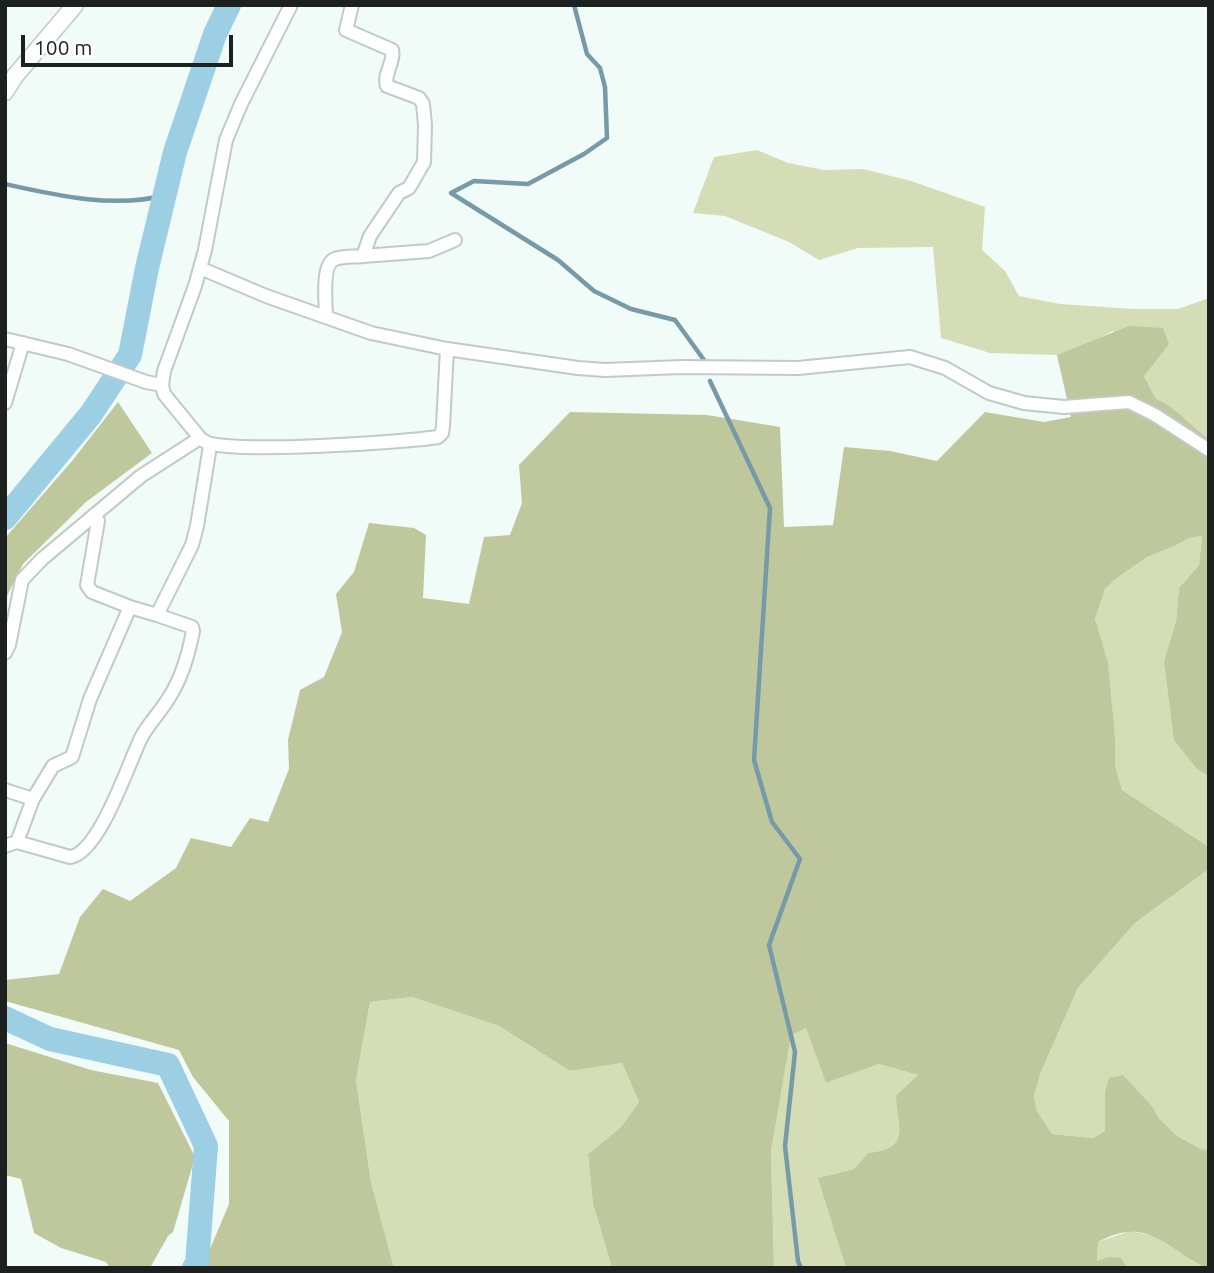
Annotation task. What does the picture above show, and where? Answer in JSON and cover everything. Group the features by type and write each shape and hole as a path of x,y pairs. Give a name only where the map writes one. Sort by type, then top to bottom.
{"street":[{"path":"5,92 15,76 75,5"},
{"path":"157,615 192,545 197,526 205,442 164,394 169,353 200,268 226,140 241,104 291,5"},
{"path":"352,5 346,30 392,50 393,57 385,81 387,86 419,98 423,104 425,125 424,162 409,188 398,194 375,228 363,256"},
{"path":"326,317 326,274 328,264 334,259 429,251 455,240"},
{"path":"200,268 266,296 371,333 447,349 605,370 798,368 910,358 945,368 989,393 1024,403 1064,407 1129,402 1155,415 1209,450"},
{"path":"5,339 68,354 146,382 163,385"},
{"path":"5,403 23,343"},
{"path":"5,653 22,580 42,559 141,476 205,442 290,447 438,437 443,426 447,349"},
{"path":"94,515 98,522 87,585 92,592 192,627 194,631 172,695 143,735 121,788 87,849 70,857 11,844 53,766 72,757 90,699 130,607"},
{"path":"5,790 33,800"}],"green space":[{"path":"757,150 788,163 824,170 863,169 911,181 985,207 982,250 1005,271 1019,296 1060,304 1133,309 1178,309 1209,298 1209,438 1156,399 1144,376 1150,367 1113,331 1089,344 1057,355 990,353 941,338 933,247 858,248 819,260 789,242 725,216 693,213 714,157"},
{"path":"1129,326 1163,328 1169,344 1144,376 1156,399 1209,438 1209,776 1198,770 1174,740 1164,661 1176,621 1179,588 1199,565 1202,536 1189,538 1147,557 1105,589 1095,619 1108,663 1115,765 1122,790 1209,847 1209,869 1135,923 1078,988 1041,1072 1034,1096 1037,1111 1052,1134 1093,1138 1105,1131 1105,1092 1109,1078 1123,1075 1177,1136 1201,1149 1209,1150 1209,1268 1204,1268 1153,1237 1134,1232 1111,1236 1098,1242 1097,1261 1109,1257 1122,1258 1127,1268 846,1268 818,1178 854,1169 868,1153 882,1151 896,1142 899,1128 896,1096 918,1075 879,1064 826,1083 806,1028 791,1035 771,1152 774,1268 612,1268 593,1204 588,1154 621,1127 639,1102 622,1063 570,1071 499,1026 412,997 370,1002 356,1080 371,1182 394,1268 205,1268 229,1204 229,1121 193,1077 179,1050 5,1001 5,980 59,974 80,917 103,889 130,901 176,868 191,838 231,847 250,818 268,822 289,769 288,740 300,690 324,677 342,632 336,594 354,572 369,523 414,528 426,535 423,598 469,604 484,537 510,535 522,503 519,465 570,412 707,415 780,427 784,527 833,525 844,447 890,451 937,461 985,412 1044,422 1071,417 1057,355"},
{"path":"118,402 152,453 86,502 23,564 5,600 5,538 72,461"},
{"path":"1202,536 1199,565 1179,588 1176,621 1164,661 1198,770 1209,776 1209,847 1122,790 1115,765 1115,738 1095,619 1105,589 1117,578 1147,557 1189,538"},
{"path":"1209,869 1209,1150 1201,1149 1177,1136 1123,1076 1105,1092 1105,1131 1093,1138 1052,1134 1037,1111 1034,1096 1041,1072 1078,988 1135,923"},
{"path":"412,997 499,1026 570,1071 622,1063 639,1102 621,1127 588,1154 593,1204 612,1268 394,1268 371,1182 356,1080 370,1002"},
{"path":"807,1028 826,1083 879,1064 918,1075 897,1097 900,1128 896,1142 882,1151 868,1153 854,1169 819,1178 846,1268 774,1268 771,1152 791,1034"},
{"path":"5,1043 91,1070 158,1083 195,1157 173,1232 150,1268 110,1268 106,1262 61,1248 34,1233 21,1179 5,1175"},
{"path":"1130,1231 1155,1236 1204,1268 1127,1268 1122,1258 1097,1261 1098,1242"}],"waterway":[{"path":"5,518 91,414 130,355 147,268 175,152 215,34 229,5"},
{"path":"574,5 587,54 600,68 605,87 607,138 584,154 528,184 474,181 451,193 558,260 594,291 631,309 675,320 704,360"},
{"path":"5,184 106,201 165,195"},
{"path":"710,381 770,508 754,760 772,822 800,859 769,945 795,1052 785,1146 801,1268"},
{"path":"5,1018 50,1039 168,1065 206,1146 197,1264 194,1268"}]}
